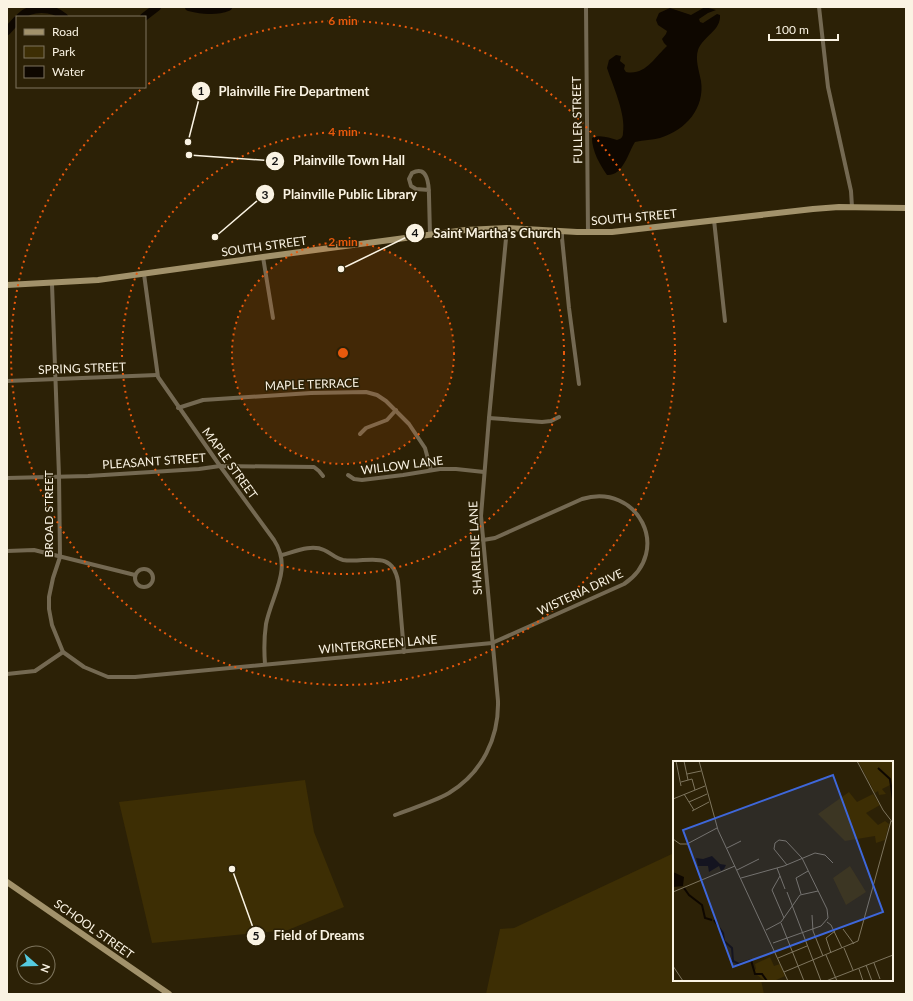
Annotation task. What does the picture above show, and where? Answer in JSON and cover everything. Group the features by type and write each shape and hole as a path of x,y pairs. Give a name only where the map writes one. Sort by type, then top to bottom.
{"main road":[{"name":"SOUTH STREET","path":"7,285 91,281 465,230 506,228 588,233 612,232 814,209 852,207 906,208"},
{"name":"SCHOOL STREET","path":"7,882 169,994"}],"street":[{"name":"FULLER STREET","path":"586,7 588,233"},
{"path":"819,7 828,87 851,191 852,207"},
{"path":"429,190 416,189 410,184 409,179 412,173 422,171 426,176 429,190 430,235"},
{"path":"714,220 725,321"},
{"name":"SHARLENE LANE","path":"395,815 450,792 470,776 484,759 494,737 498,716 497,687 481,516 506,228"},
{"path":"562,231 569,308 579,384"},
{"path":"263,257 273,318"},
{"name":"MAPLE STREET","path":"144,274 157,375 178,408 274,540 282,555"},
{"name":"BROAD STREET","path":"52,284 59,476 60,557 53,578 48,608 52,625 63,652"},
{"name":"SPRING STREET","path":"7,381 157,375"},
{"name":"MAPLE TERRACE","path":"178,408 203,400 312,393 355,391 366,392 386,401 409,424 427,453 431,470"},
{"path":"360,434 366,428 387,420 396,410"},
{"path":"489,418 542,422 551,421 558,417"},
{"name":"PLEASANT STREET","path":"7,478 88,476 200,470 220,466 314,467 323,476"},
{"name":"WILLOW LANE","path":"348,475 354,479 362,480 403,476 431,470 456,469 484,472"},
{"name":"WISTERIA DRIVE","path":"483,540 495,538 582,499 598,496 620,500 634,509 643,523 648,540 647,552 640,568 633,577 624,584 492,643"},
{"path":"7,674 35,671 63,652 84,667 108,677 135,677 265,664 264,646 266,626 281,577 282,555 315,548 323,549 342,560 379,560 389,563 395,571 398,581 404,652"},
{"path":"7,551 34,550 135,575"},
{"path":"146,569 152,575 153,580 149,585 141,586 137,584 135,575 138,571 146,569"},
{"name":"WINTERGREEN LANE","path":"265,664 492,643"}],"green space":[{"path":"305,780 314,832 344,907 288,930 152,943 119,802"},
{"path":"673,853 673,981 761,981 764,994 486,994 500,929 514,928"}],"water":[{"path":"705,7 716,10 699,19 700,22 703,23 717,14 720,15 720,21 715,29 700,45 698,50 697,61 701,81 701,91 697,109 692,117 678,130 660,138 635,142 621,168 613,174 607,175 595,153 592,138 601,136 617,140 622,138 623,134 623,117 607,68 609,60 616,55 621,56 620,61 625,65 624,69 626,72 639,71 649,65 667,46 662,39 667,31 658,25 656,20 659,13 670,8 691,15"}],"waterway":[{"path":"145,16 157,7"},
{"path":"189,7 208,10 218,10 228,7"},
{"path":"21,16 30,11 42,9 54,11 62,16"},
{"path":"7,31 16,21"}],"place":[{"name":"Plainville Fire Department","path":"188,142"},
{"name":"Plainville Town Hall","path":"189,155"},
{"name":"Plainville Public Library","path":"215,237"},
{"name":"Saint Martha's Church","path":"341,269"},
{"name":"Field of Dreams","path":"232,869"}]}
